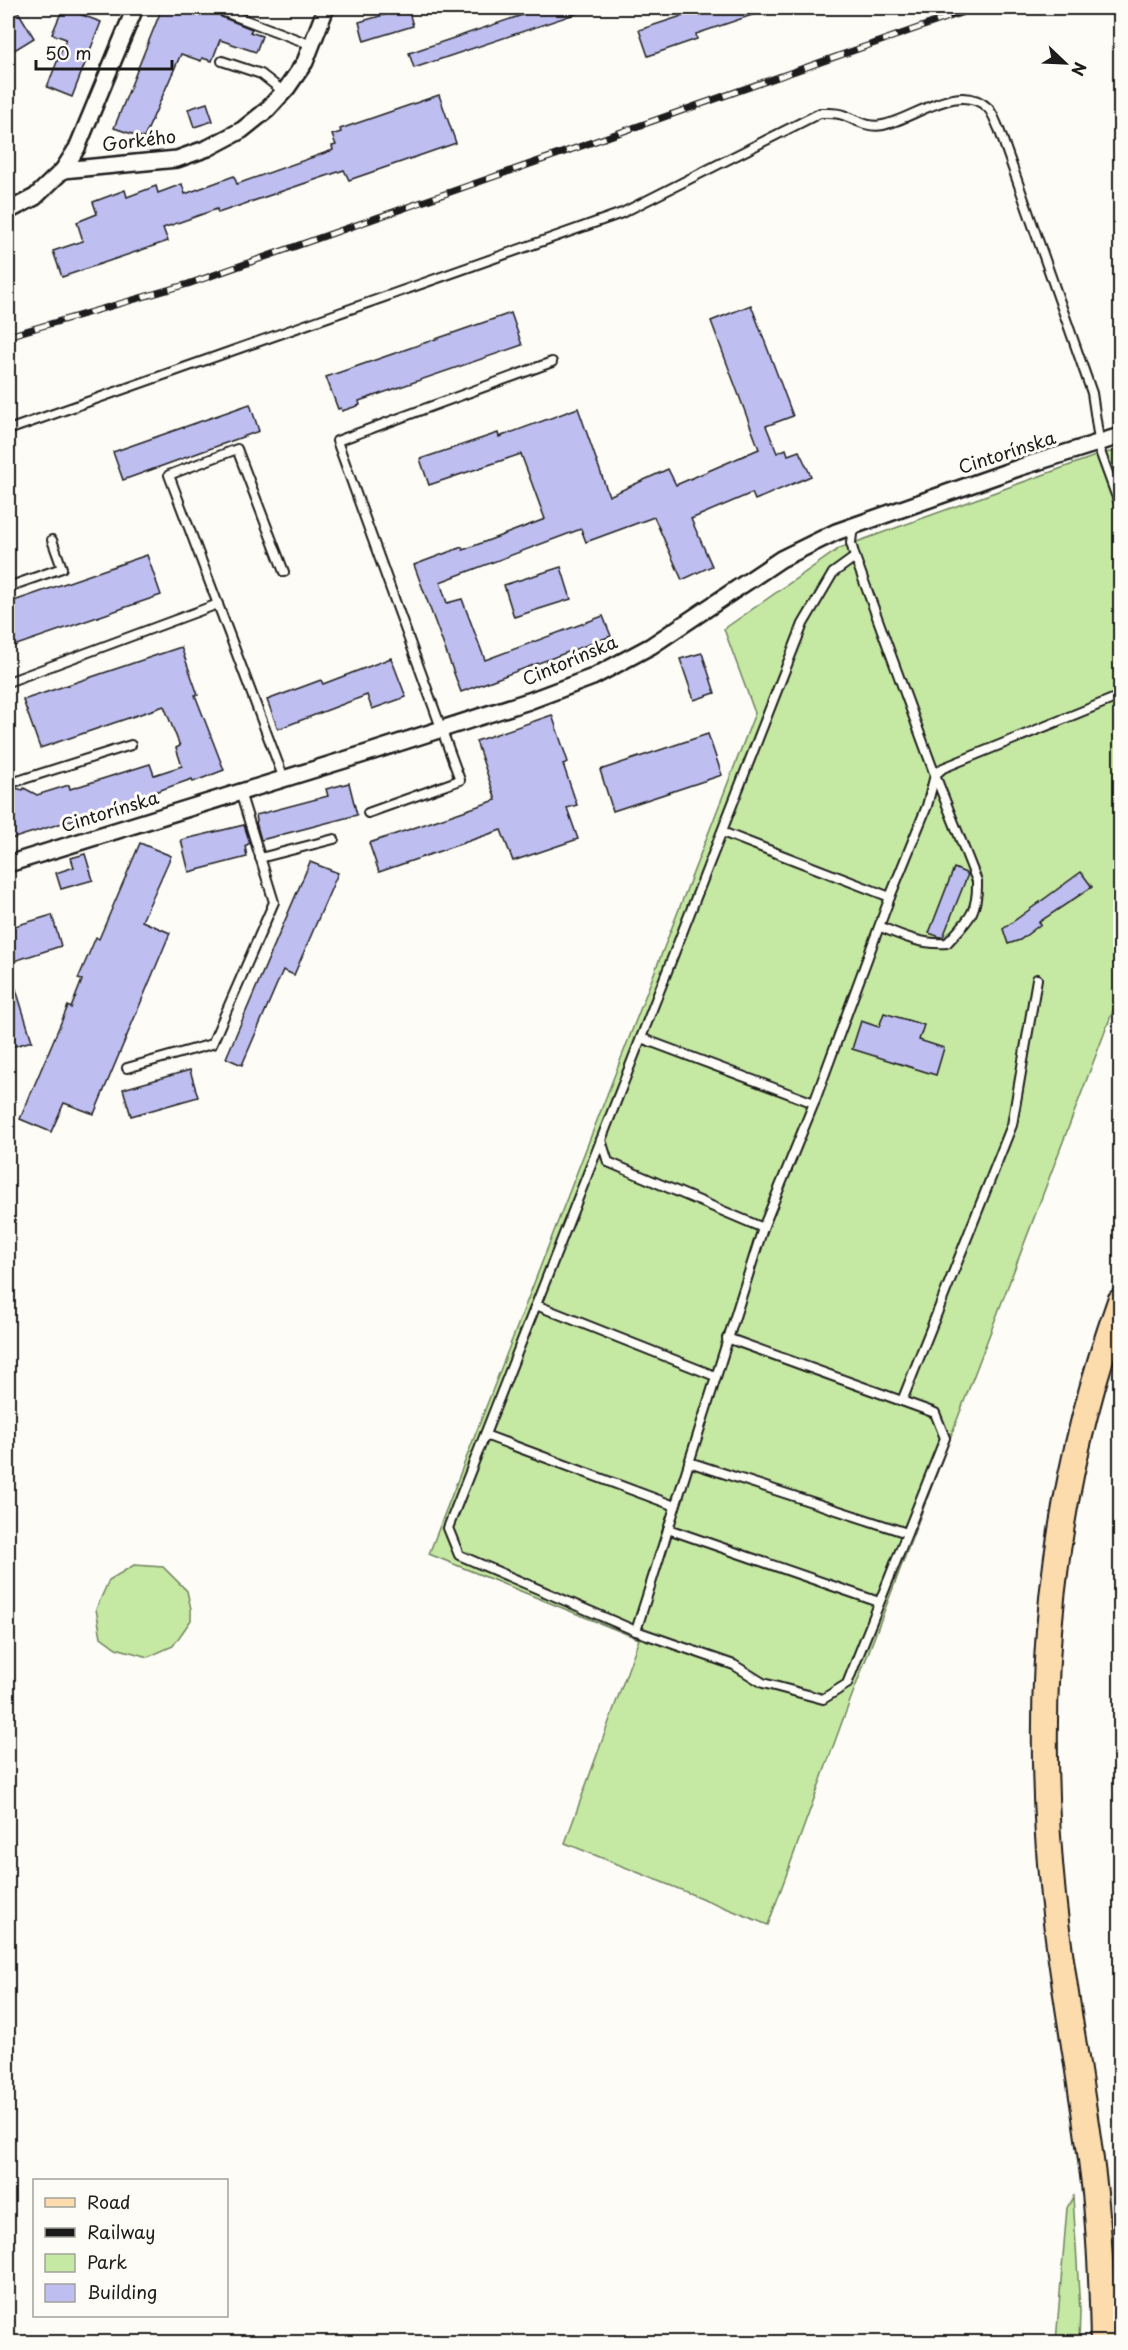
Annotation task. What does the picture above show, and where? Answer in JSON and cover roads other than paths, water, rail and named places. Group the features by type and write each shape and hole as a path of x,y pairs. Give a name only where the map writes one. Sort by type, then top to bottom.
{"main road":[{"path":"1103,2343 1095,2193 1053,1896 1044,1766 1046,1652 1052,1587 1073,1465 1103,1352 1120,1301"}],"street":[{"path":"8,211 35,197 63,170 88,125 135,8"},
{"name":"Gorkého","path":"63,170 177,159 242,130 267,110 284,92 305,63 326,8"},
{"name":"Cintorínska","path":"8,864 529,701 593,676 651,646 781,559 854,525 1021,467 1120,436"}],"lane":[{"path":"224,12 312,45"},
{"path":"222,61 261,74 284,92"},
{"path":"8,430 622,213 820,113 842,114 858,123 883,125 945,100 966,97 988,108 999,129 1092,393 1101,454 1120,507"},
{"path":"368,813 459,780 337,441 552,362"},
{"path":"284,572 237,449 169,475 285,779"},
{"path":"854,525 851,543 855,557 934,775 977,881 978,900 970,918 947,943 932,944 903,937 881,927"},
{"path":"8,587 62,568 52,540"},
{"path":"727,1338 935,1413 945,1438 847,1684 823,1699 763,1683 734,1665 636,1630 459,1555 448,1528 803,624 833,573 855,557"},
{"path":"8,682 218,604"},
{"path":"636,1630 763,1228 814,1103 881,927 890,897 927,806 934,775 953,763 1120,696"},
{"path":"8,784 131,744"},
{"path":"127,1068 212,1044 274,902 240,792"},
{"path":"722,832 890,897"},
{"path":"260,858 334,839"},
{"path":"902,1401 1012,1125 1037,979"},
{"path":"641,1038 814,1103"},
{"path":"601,1140 608,1162 763,1228"},
{"path":"536,1305 715,1376"},
{"path":"485,1435 675,1506"},
{"path":"689,1462 907,1533"},
{"path":"668,1529 879,1602"}],"railway":[{"path":"8,336 188,284 975,8"}]}
